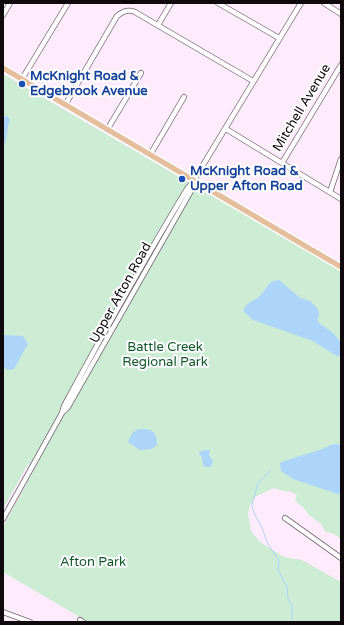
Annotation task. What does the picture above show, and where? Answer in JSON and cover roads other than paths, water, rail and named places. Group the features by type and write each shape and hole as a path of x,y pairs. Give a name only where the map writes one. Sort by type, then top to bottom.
{"main road":[{"path":"3,68 341,267"}],"street":[{"path":"3,15 10,3"},
{"path":"22,79 68,3"},
{"path":"158,25 171,3"},
{"path":"218,3 279,38"},
{"name":"Upper Afton Road","path":"3,519 62,413 68,408 96,360 191,191 194,181 300,3"},
{"path":"324,3 341,14"},
{"path":"65,105 118,16 125,11 135,12 253,81"},
{"name":"Mitchell Avenue","path":"282,163 341,65"},
{"path":"107,130 141,73"},
{"path":"150,155 184,97"},
{"path":"226,129 341,199"},
{"path":"330,192 341,159"},
{"path":"285,518 341,558"},
{"path":"3,612 30,622"}],"water":[{"path":"3,116 7,116 10,120 6,141 3,147"},
{"path":"279,280 300,298 310,301 318,309 319,316 317,320 320,324 332,332 341,342 341,357 335,355 313,341 253,320 243,311 247,304 259,297 271,282"},
{"path":"3,335 23,336 28,344 14,369 8,370 3,367"},
{"path":"139,429 150,430 153,432 157,440 157,445 152,449 140,450 128,442 132,433"},
{"path":"333,444 341,445 341,494 293,479 281,471 280,463 320,450"},
{"path":"204,450 210,450 209,455 213,461 210,467 205,467 203,465 202,457 198,453"}],"waterway":[{"path":"271,470 258,483 252,505 267,542 279,561 278,570 287,587 288,599 292,606 292,622"}],"place":[{"name":"McKnight Road & Edgebrook Avenue","path":"22,84"},
{"name":"McKnight Road & Upper Afton Road","path":"182,179"}],"park label":[{"name":"Battle Creek Regional Park","path":"165,356"},
{"name":"Afton Park","path":"93,563"}]}
